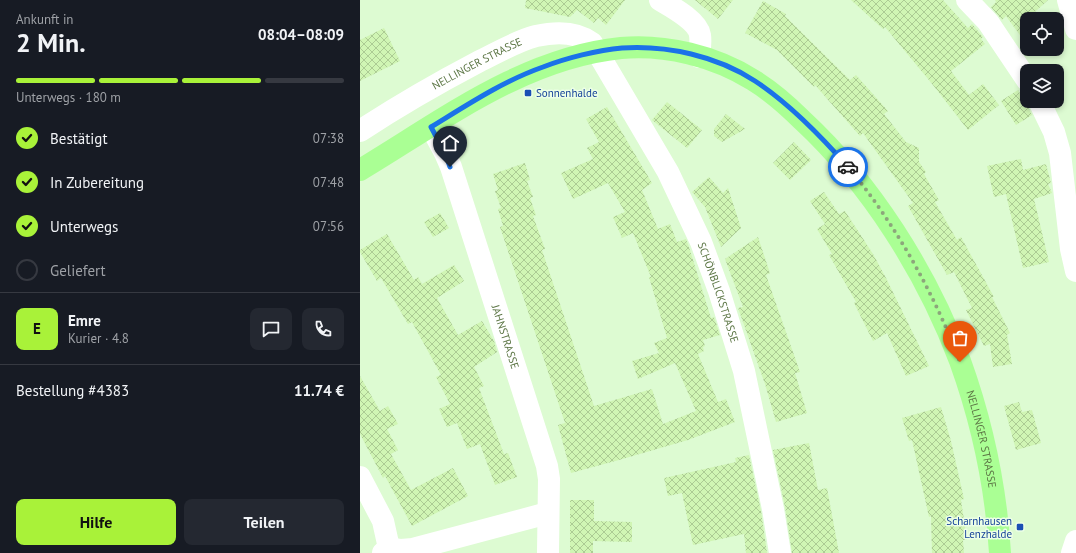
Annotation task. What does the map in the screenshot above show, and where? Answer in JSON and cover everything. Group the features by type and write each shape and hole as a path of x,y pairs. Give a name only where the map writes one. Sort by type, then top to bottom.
{"main road":[{"name":"NELLINGER STRASSE","path":"360,170 470,103 525,74 563,60 621,48 647,48 699,57 725,65 754,80 784,103 812,128 844,163 872,198 906,251 931,296 958,356 970,393 987,458 1000,553"}],"street":[{"path":"660,0 689,20 698,29 700,37 699,57"},
{"path":"967,0 988,22 1020,70"},
{"path":"1068,0 1076,29"},
{"name":"NELLINGER STRASSE","path":"360,131 417,96 492,55 529,38 557,33 573,35 590,41 598,53"},
{"name":"SCHÖNBLICKSTRASSE","path":"598,53 668,172 690,216 710,266 744,371 773,509 780,553"},
{"path":"1043,108 1052,126 1059,148 1071,249 1076,272"},
{"name":"JAHNSTRASSE","path":"431,127 445,153 450,167 547,466 549,479 548,553"},
{"path":"360,477 383,520 386,551 413,549 548,513"},
{"path":"1072,553 1076,540"}],"shaded area":[{"path":"360,0 1076,0 1076,553 360,553"}],"building":[{"path":"526,0 625,0 606,25 598,18 594,23 577,10 570,17 525,8"},
{"path":"695,0 733,0 718,19"},
{"path":"851,0 943,0 968,28 972,24 983,37 981,39 985,44 951,71 969,95 983,84 999,105 968,130 885,27 883,29"},
{"path":"995,0 1048,0 1035,12 1020,12 1020,35 1006,16 1002,20 991,7 996,2"},
{"path":"763,1 786,14 785,16 850,80 856,75 888,111 884,114 906,142 919,148 919,162 926,172 924,174 939,200 935,202 957,240 961,237 994,297 992,297 1010,333 1007,335 1012,364 993,367 990,344 984,346 966,310 972,308 954,272 947,275 908,206 913,203 863,133 860,136 815,85 814,87 777,50 745,33"},
{"path":"384,28 400,61 360,81 360,40"},
{"path":"1018,90 1020,93 1020,108 1028,108 1032,115 1016,125 1001,101"},
{"path":"667,102 702,130 687,148 652,120"},
{"path":"607,107 652,183 642,190 658,229 670,224 677,242 686,239 711,318 714,317 720,335 703,340 705,346 703,347 704,351 698,354 718,402 726,399 735,422 688,440 571,473 558,425 565,423 500,227 503,226 498,209 501,208 495,191 498,190 493,174 525,163 530,180 527,181 533,197 530,198 536,215 533,216 545,249 542,250 594,406 652,389 663,424 696,411 675,363 638,379 632,361 659,353 654,343 667,338 649,277 651,277 633,233 622,238 613,217 625,212 608,183 573,199 561,173 593,159 587,148 599,142 586,119"},
{"path":"726,114 745,129 722,142 714,136 714,129"},
{"path":"794,142 811,160 790,180 773,163"},
{"path":"1021,159 1023,170 1046,164 1051,183 1048,184 1052,193 1034,199 1049,262 1023,268 1006,194 994,197 987,166"},
{"path":"709,177 723,193 728,188 741,228 721,247 705,207 692,192"},
{"path":"824,192 839,214 845,211 873,254 929,366 906,376 887,333 873,341 854,303 856,302 829,255 832,254 817,229 825,224 810,201"},
{"path":"440,213 449,228 433,237 424,222"},
{"path":"387,234 414,280 418,277 422,284 454,265 464,281 437,298 458,335 482,321 494,341 497,352 474,367 484,386 479,388 504,454 508,453 517,477 495,485 480,444 467,449 457,423 447,427 439,409 450,404 436,377 441,375 412,322 408,324 381,278 377,281 360,252 360,250"},
{"path":"758,237 770,273 766,275 800,372 795,373 807,413 776,422 765,384 738,308 743,307 725,259"},
{"path":"360,376 380,411 388,406 398,424 387,429 398,450 391,454 411,490 453,468 468,496 412,526 385,476 383,478 360,434"},
{"path":"1019,402 1022,412 1032,410 1041,443 1016,450 1004,406"},
{"path":"941,407 951,441 964,499 961,500 967,540 963,540 964,553 932,553 931,516 929,517 912,440 909,441 902,418"},
{"path":"809,443 818,490 827,488 839,553 792,553 785,507 773,450"},
{"path":"749,455 761,511 767,553 746,553 744,534 693,545 682,493 668,496 664,478 736,462 735,458"},
{"path":"570,500 594,500 594,521 632,522 632,542 593,541 593,553 570,553"}],"way so far":[{"path":"848,167 872,198 915,266 931,296 960,362"}],"place":[{"name":"Sonnenhalde","path":"528,93"},
{"name":"Scharnhausen Lenzhalde","path":"1020,527"}],"route":[{"path":"450,167 445,153 431,127 470,103 516,78 563,60 621,48 652,48 688,54 718,62 754,80 775,96 816,132 848,167"}]}
